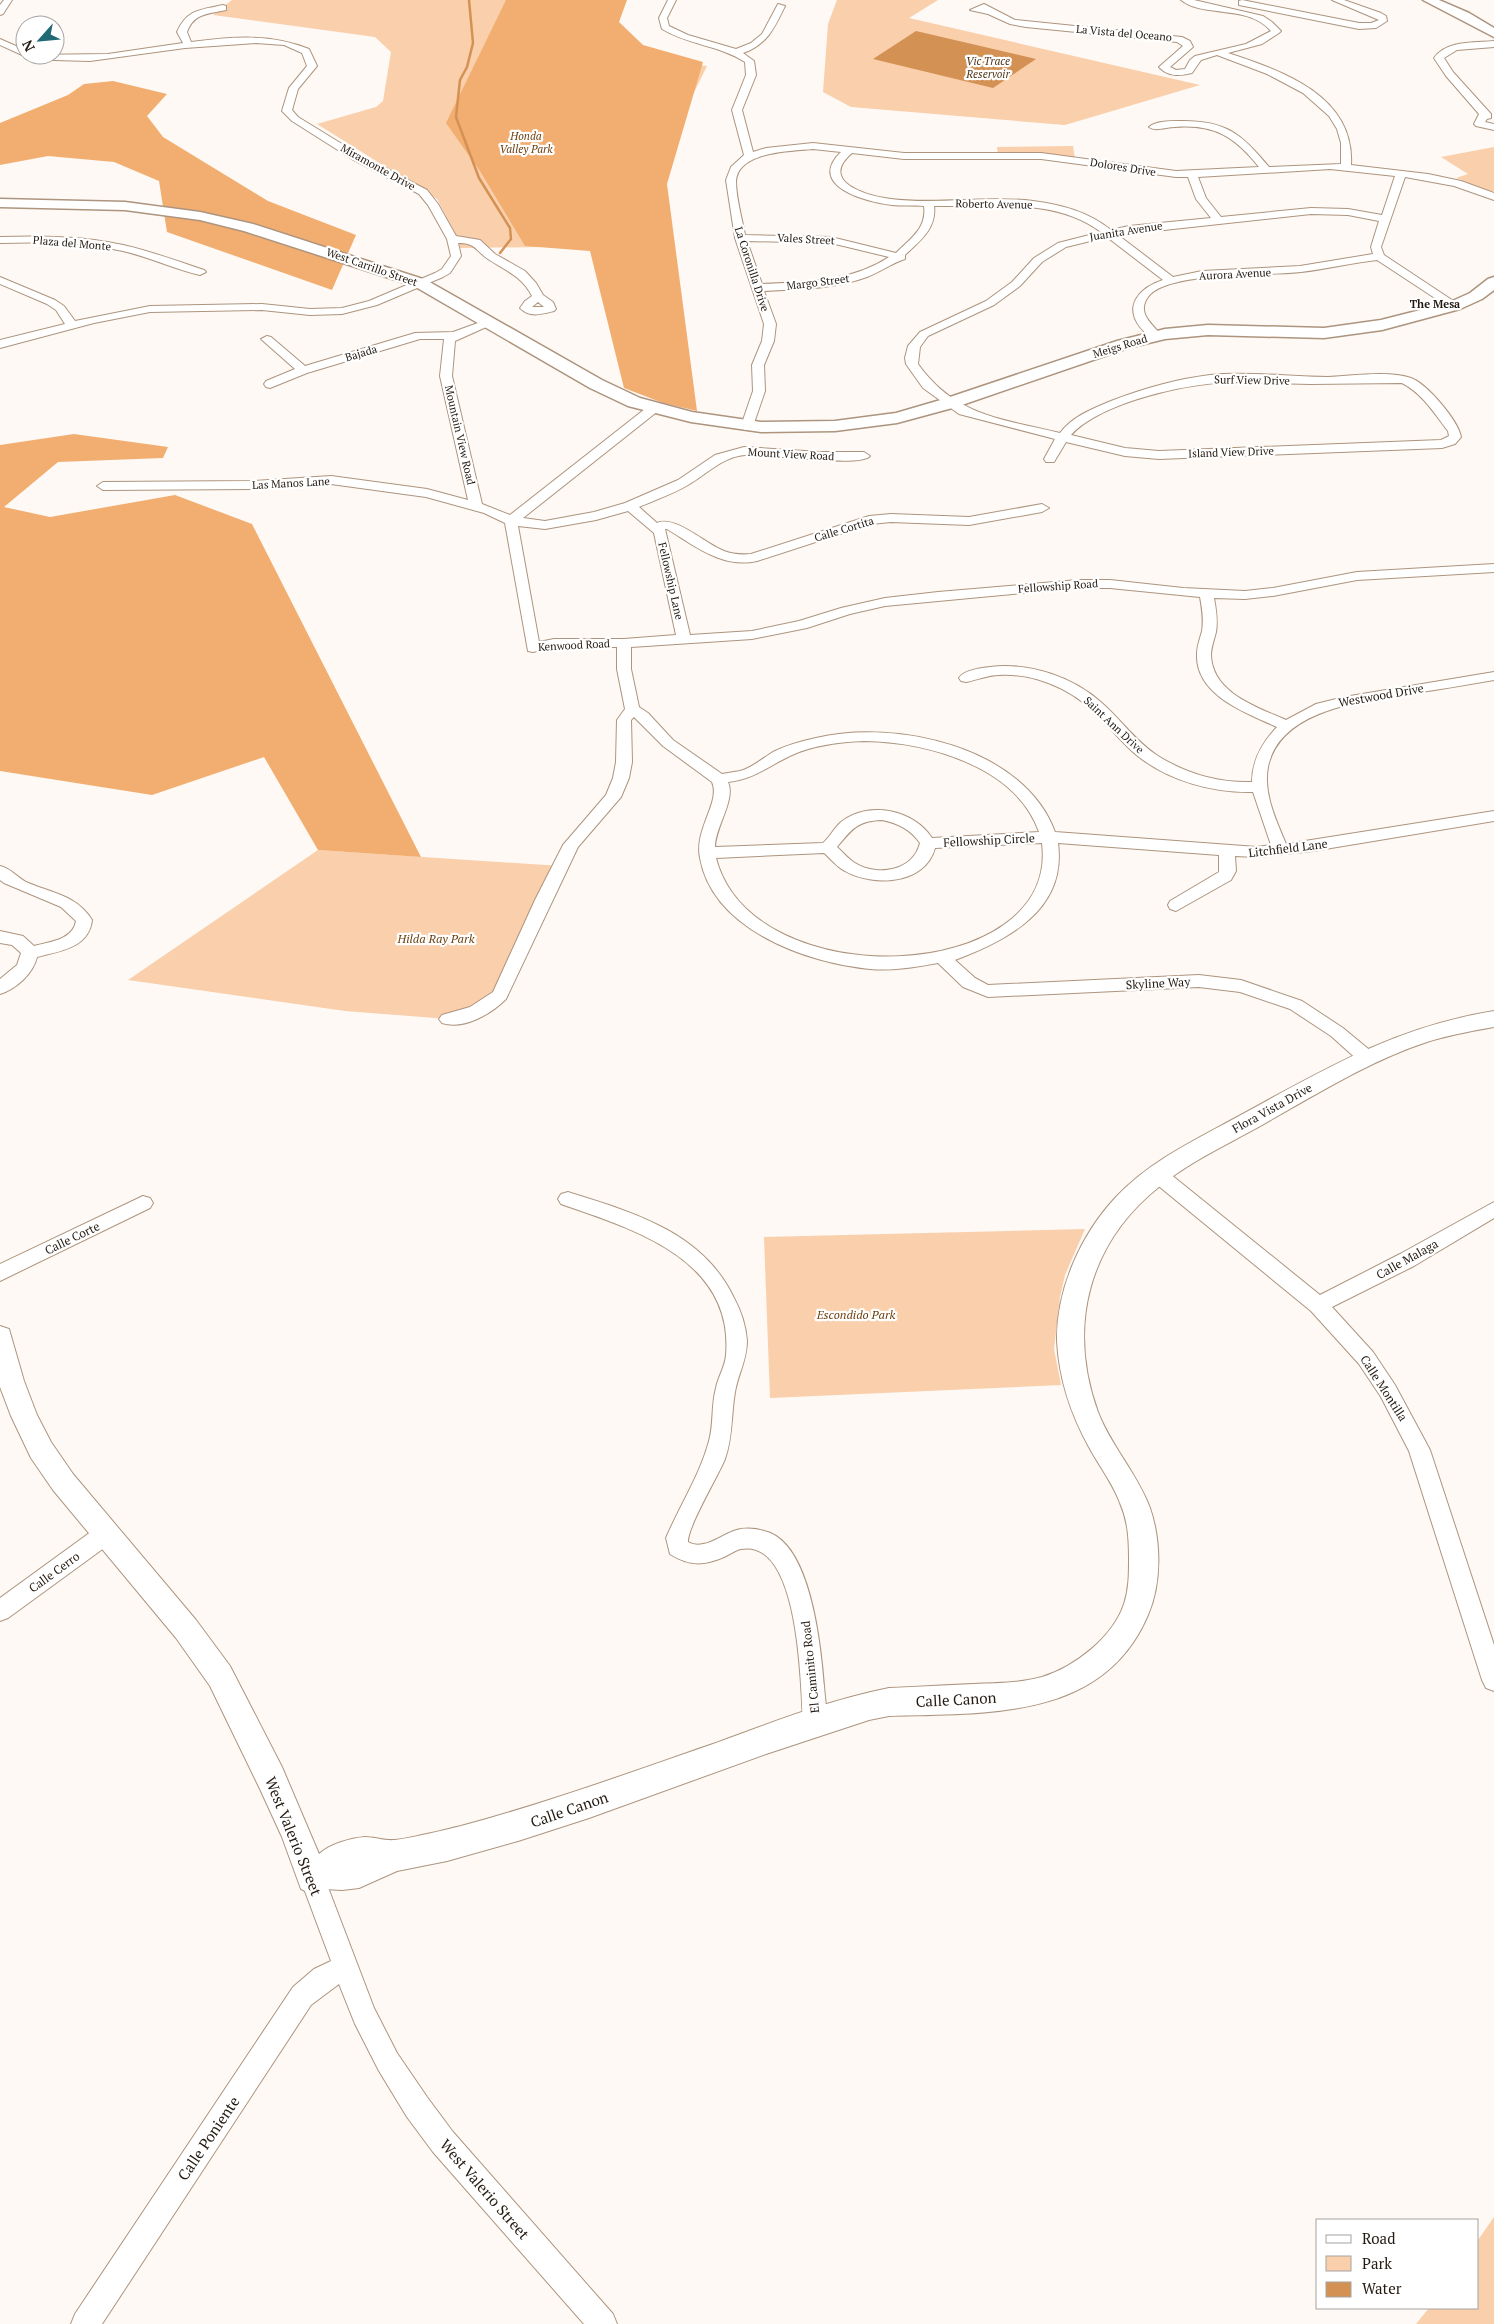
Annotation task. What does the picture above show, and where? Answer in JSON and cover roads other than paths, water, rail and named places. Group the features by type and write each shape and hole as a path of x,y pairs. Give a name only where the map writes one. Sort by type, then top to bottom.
{"main road":[{"path":"1429,0 1473,20 1494,33"},
{"name":"West Carrillo Street","path":"0,203 99,204 155,208 233,223 326,251 420,284 596,384 627,399 691,417 747,426"},
{"name":"Meigs Road","path":"747,426 788,428 852,424 897,418 1123,344 1156,336 1208,330 1305,333 1343,331 1382,325 1454,306 1476,296 1494,282"}],"street":[{"path":"0,12 8,0"},
{"path":"672,0 663,18 665,27 675,33 736,52 749,61 751,75 737,110 749,156"},
{"path":"1185,0 1250,16 1269,24 1276,31 1272,36 1249,45 1218,53"},
{"path":"1230,0 1359,26 1373,26 1383,21 1383,18 1378,14 1336,0"},
{"path":"736,52 761,42 768,33 781,6"},
{"path":"189,46 182,32 187,20 199,13 223,8"},
{"name":"La Vista del Oceano","path":"990,12 1013,22 1026,24 1179,39 1187,43 1188,47 1164,67 1174,72 1190,71 1193,62 1198,58 1218,53"},
{"name":"Miramonte Drive","path":"0,344 72,325 132,312 178,308 262,307 310,312 342,311 373,303 439,275 453,263 456,252 452,239 433,204 422,192 356,157 294,119 287,111 289,94 312,66 311,58 305,51 285,43 237,40 91,58 65,57"},
{"path":"0,42 15,49"},
{"path":"1494,44 1452,49 1442,53 1439,58 1449,74 1484,114 1494,119"},
{"path":"1218,53 1259,67 1284,79 1325,106 1342,129 1347,150 1346,167"},
{"path":"1484,114 1479,124 1494,127"},
{"path":"1154,127 1174,124 1195,125 1226,132 1241,141 1266,169"},
{"name":"Dolores Drive","path":"749,156 797,146 824,146 904,156 1058,157 1142,171 1192,174 1317,166 1346,167 1401,173 1448,181 1494,197"},
{"name":"Roberto Avenue","path":"850,150 838,161 834,170 836,178 843,186 872,198 929,204 1044,205 1076,213 1092,220 1170,280"},
{"name":"La Coronilla Drive","path":"747,426 760,385 758,365 771,332 770,324 740,238 731,180 735,169 749,156"},
{"path":"1401,173 1376,247 1378,256 1454,306"},
{"path":"1192,174 1201,199 1218,220"},
{"name":"Margo Street","path":"756,288 848,279 881,268 901,257 929,221 929,204"},
{"name":"Juanita Avenue","path":"950,402 927,385 912,364 911,352 918,340 931,330 974,312 997,298 1016,284 1038,260 1049,252 1077,240 1108,232 1323,211 1386,219"},
{"name":"Vales Street","path":"740,238 831,240 901,257"},
{"path":"452,239 471,240 491,256 521,273 532,285 538,297"},
{"name":"Plaza del Monte","path":"0,240 67,240 102,244 134,250 200,272"},
{"name":"Aurora Avenue","path":"1156,336 1142,320 1138,312 1138,304 1147,291 1170,280 1205,275 1304,269 1378,256"},
{"path":"0,280 51,302 60,308 72,325"},
{"path":"454,336 489,322"},
{"name":"Bajada","path":"270,384 303,370 419,335 454,336"},
{"name":"Mountain View Road","path":"454,336 449,340 446,376 476,507"},
{"path":"267,339 303,370"},
{"name":"Surf View Drive","path":"1050,459 1073,426 1097,412 1195,381 1228,378 1310,380 1396,378 1412,382 1419,387"},
{"name":"Island View Drive","path":"950,402 963,411 988,419 1125,452 1159,455 1442,444 1451,441 1455,437 1454,431 1419,387"},
{"path":"511,521 654,408"},
{"name":"Mount View Road","path":"719,458 754,451 820,456 864,456"},
{"path":"476,507 489,510 511,521 545,525 596,516 630,506 683,483 719,458"},
{"name":"Las Manos Lane","path":"103,486 253,485 331,480 427,493 476,507"},
{"name":"Fellowship Lane","path":"630,506 658,528 684,640"},
{"name":"Calle Cortita","path":"658,528 666,524 672,526 721,556 740,560 752,558 869,520 905,517 959,522 1042,508"},
{"name":"Kenwood Road","path":"511,521 533,648 554,643 624,643 624,669 632,709"},
{"name":"Fellowship Road","path":"624,643 752,635 781,630 865,606 938,596 1090,583 1130,585 1206,594 1256,594 1358,576 1494,568"},
{"path":"1206,594 1210,625 1204,653 1205,665 1212,681 1233,700 1287,726"},
{"name":"Saint Ann Drive","path":"966,678 994,670 1015,671 1048,678 1085,697 1098,707 1134,745 1150,758 1175,772 1216,785 1242,788 1260,787"},
{"name":"Westwood Drive","path":"1280,849 1262,801 1260,787 1261,766 1273,740 1287,726 1311,712 1343,701 1494,676"},
{"path":"448,1019 459,1018 483,1010 504,989 543,900 571,844 612,797 621,778 624,762 624,720 632,709 643,716 654,730 678,752 720,779 723,787 722,798 709,828 707,840 707,853 717,884 734,906 751,921 788,943 810,951 857,961 906,963 943,958 988,942 1008,929 1030,910 1041,894 1049,877 1052,861 1050,837 1040,814 1028,799 1001,776 962,755 916,742 864,736 826,740 791,750 744,774 720,779"},
{"name":"Fellowship Circle","path":"876,816 890,816 910,823 915,826 928,843 924,857 916,865 906,871 885,875 870,874 850,867 827,848 834,843 842,830 850,823 876,816"},
{"name":"Litchfield Lane","path":"1050,837 1227,852 1257,852 1313,846 1494,816"},
{"name":"Fellowship Circle","path":"928,843 1050,837"},
{"path":"707,853 827,848"},
{"path":"1176,905 1225,876 1228,871 1227,852"},
{"path":"0,871 7,879 19,887 63,901 84,920 83,929 75,939 62,946 30,953"},
{"path":"0,937 24,944 30,953"},
{"path":"0,988 22,971 26,966 30,953"},
{"name":"Skyline Way","path":"943,958 972,986 988,991 1199,981 1240,986 1296,1005 1337,1032 1366,1057"},
{"name":"Flora Vista Drive","path":"1089,1256 1101,1233 1136,1192 1157,1174 1184,1157 1366,1057 1416,1036 1439,1029 1494,1019"},
{"name":"Calle Montilla","path":"1157,1174 1318,1305 1366,1358 1388,1391 1419,1450 1494,1680"},
{"name":"El Caminito Road","path":"568,1199 633,1220 681,1246 709,1272 723,1294 732,1316 737,1337 736,1356 725,1391 721,1440 704,1484 677,1538 678,1547 687,1554 697,1556 743,1539 754,1538 771,1545 779,1551 793,1576 802,1602 809,1639 815,1723"},
{"name":"Calle Corte","path":"0,1273 143,1203"},
{"name":"Calle Malaga","path":"1318,1305 1407,1260 1494,1209"},
{"name":"Calle Canon","path":"317,1875 342,1876 370,1870 392,1856 447,1845 518,1826 815,1723 889,1702 1016,1696 1044,1690 1071,1679 1090,1668 1113,1647 1127,1628 1137,1608 1142,1586 1143,1538 1141,1522 1132,1498 1101,1445 1086,1414 1075,1383 1070,1361 1069,1342 1072,1310 1078,1283 1089,1256"},
{"name":"West Valerio Street","path":"0,1338 11,1381 21,1408 42,1450 63,1482 186,1629 220,1676 317,1875 346,1967 364,2015 388,2062 417,2107 443,2142 603,2324"},
{"name":"Calle Cerro","path":"0,1611 107,1533"},
{"name":"Calle Poniente","path":"85,2324 302,1996 323,1978 346,1967"}],"water":[{"name":"Vic Trace Reservoir","path":"916,31 1036,59 993,88 873,59"}],"waterway":[{"path":"469,0 473,43 467,67 460,80 456,117 479,178 510,228 511,239 500,253"}],"district":[{"name":"The Mesa","path":"1435,304"}],"park label":[{"name":"Honda Valley Park","path":"526,142"},
{"name":"Hilda Ray Park","path":"436,938"},
{"name":"Escondido Park","path":"856,1314"}]}
